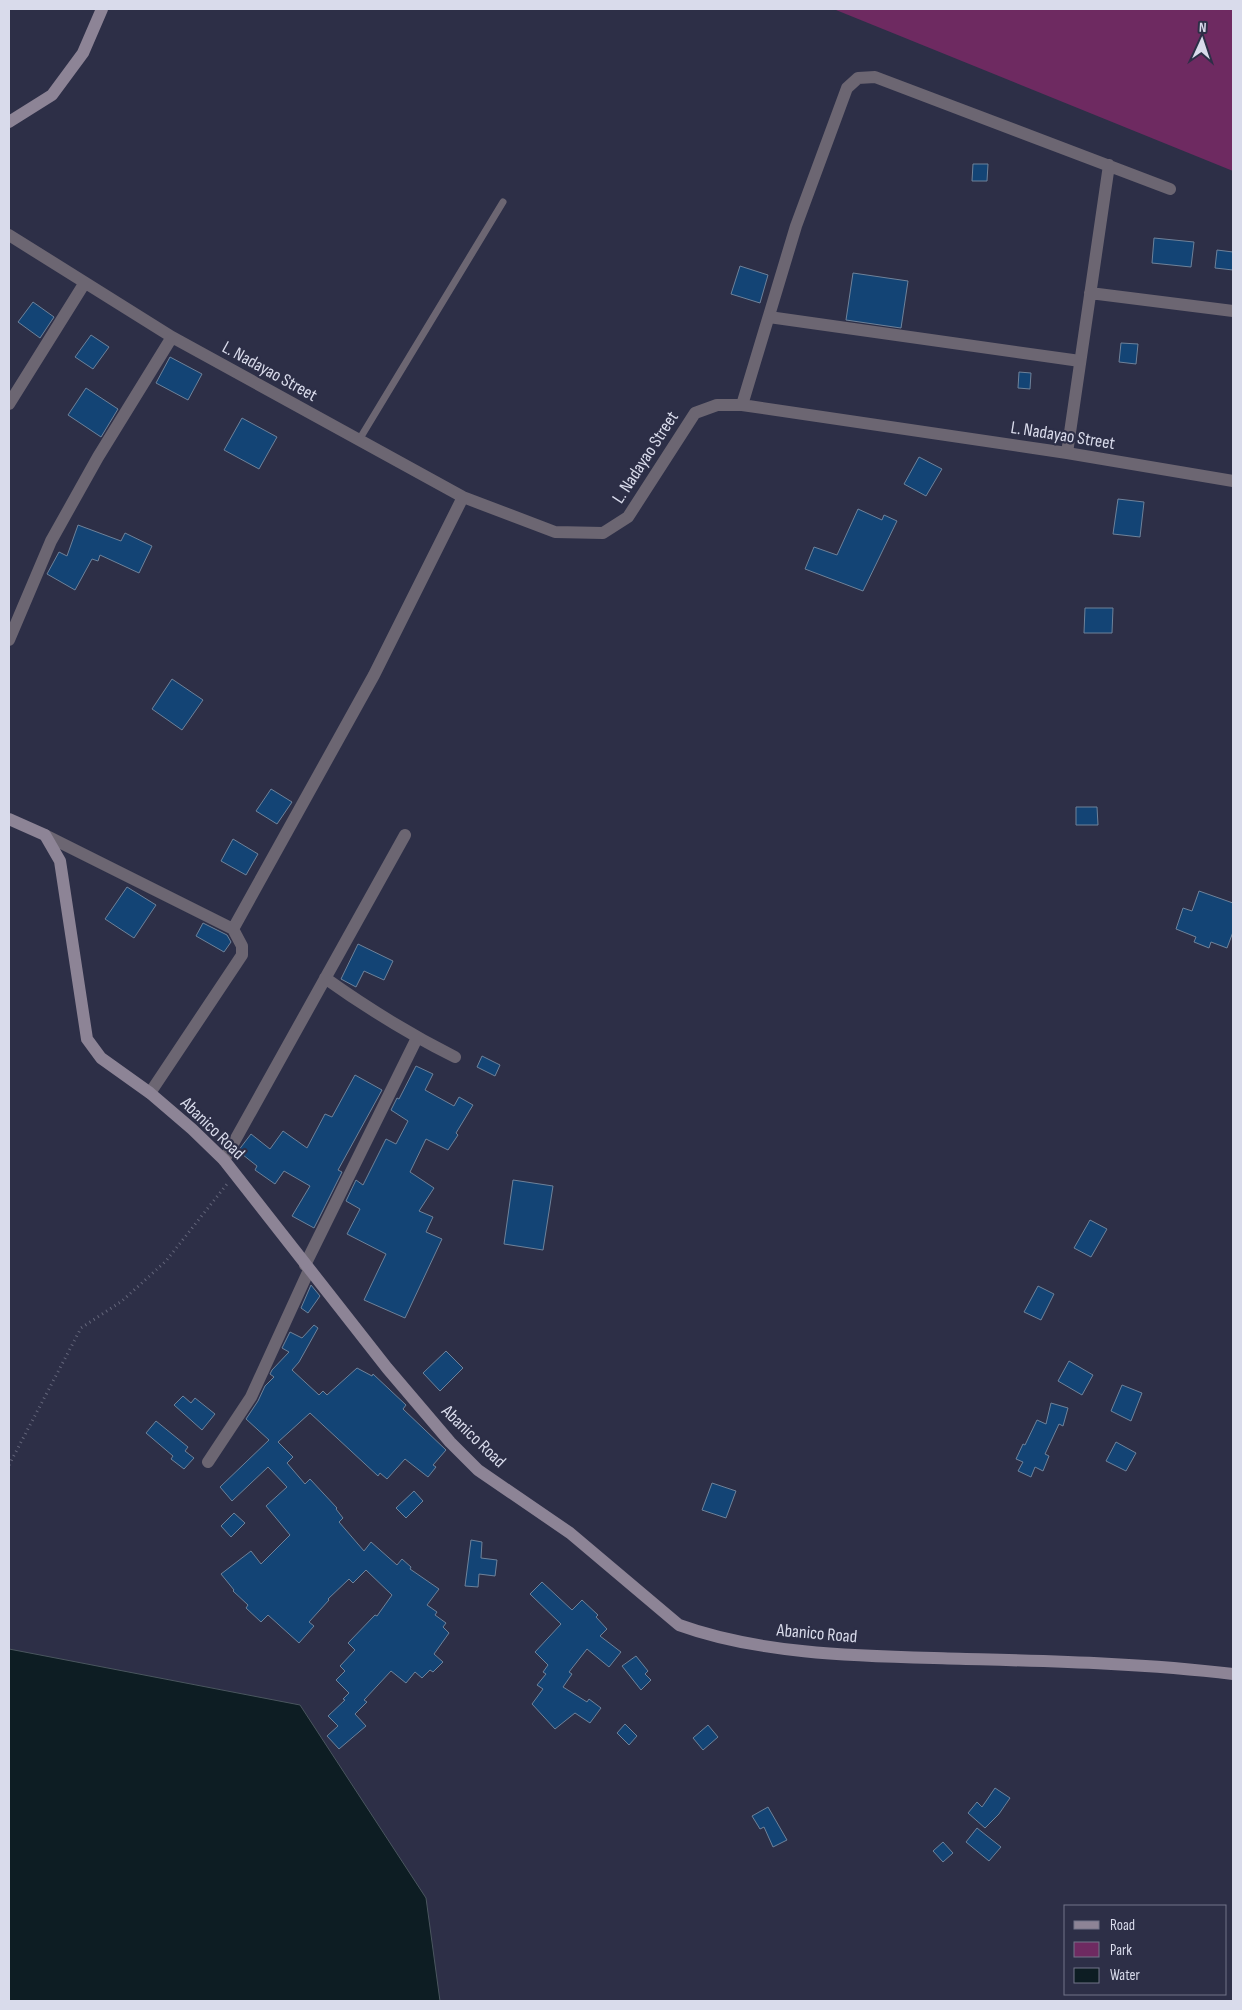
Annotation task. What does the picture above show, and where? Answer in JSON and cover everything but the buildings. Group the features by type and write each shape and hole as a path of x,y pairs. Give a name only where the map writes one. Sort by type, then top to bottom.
{"street":[{"path":"9,122 52,95 83,53 102,9"},
{"path":"742,405 796,226 847,88 858,78 875,77 1170,189"},
{"path":"1067,453 1109,165"},
{"name":"L. Nadayao Street","path":"9,235 84,284 172,337 463,497 555,532 603,533 628,517 695,413 718,405 742,405 1067,453 1233,481"},
{"path":"9,404 84,284"},
{"path":"1090,293 1233,311"},
{"path":"769,317 1080,361"},
{"path":"9,640 51,541 98,457 172,337"},
{"path":"233,929 374,675 463,497"},
{"path":"9,819 45,835 233,929 242,946 242,955 150,1093"},
{"name":"Abanico Road","path":"45,835 60,861 87,1040 101,1058 150,1093 192,1129 224,1160 307,1268 388,1368 450,1442 478,1470 570,1533 679,1625 731,1640 787,1648 880,1656 1071,1662 1201,1670 1233,1674"},
{"path":"224,1160 404,835"},
{"path":"325,978 365,1007 417,1038 455,1057"},
{"path":"208,1462 251,1396 307,1268 417,1038"}],"lane":[{"path":"359,440 503,202"}],"path":[{"path":"9,1465 81,1328 122,1301 166,1261 235,1174"}],"green space":[{"path":"1233,9 1233,171 836,10"}],"water":[{"path":"9,1649 300,1705 426,1898 440,2001 9,2001"}]}
